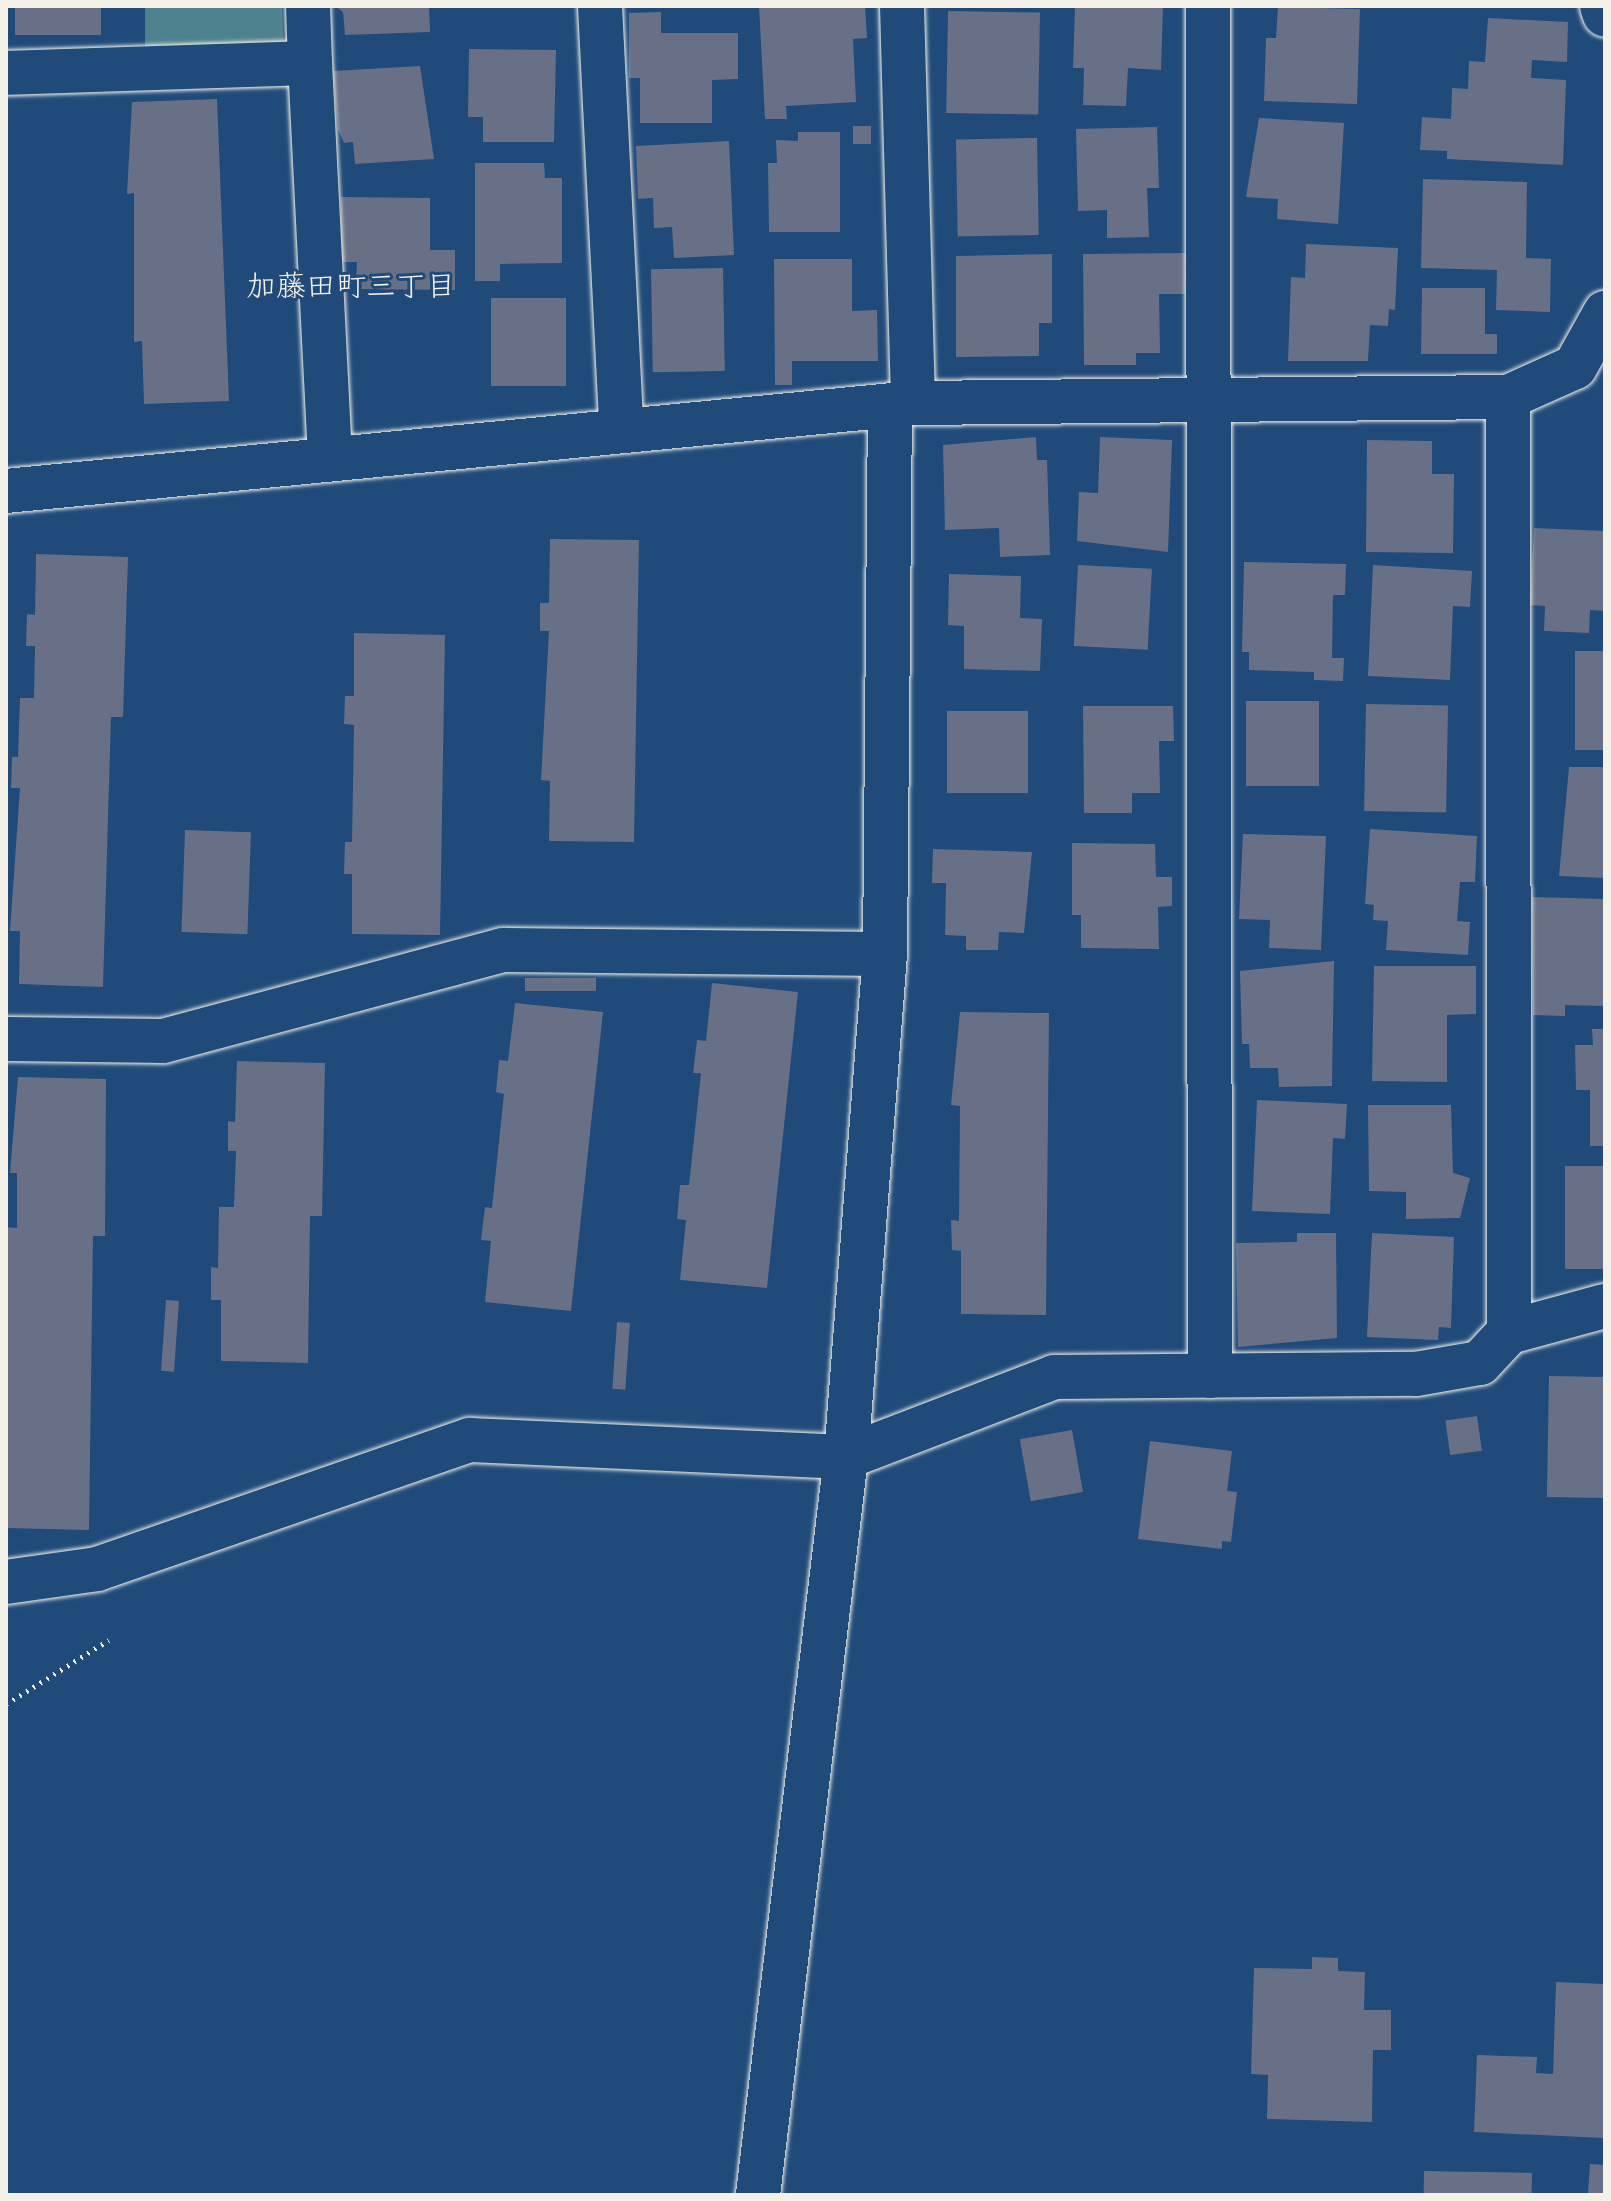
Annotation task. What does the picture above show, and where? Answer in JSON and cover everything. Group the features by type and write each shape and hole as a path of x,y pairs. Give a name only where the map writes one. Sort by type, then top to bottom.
{"street":[{"path":"308,6 330,456"},
{"path":"600,6 621,427"},
{"path":"758,2195 846,1457 885,954 901,404 902,6"},
{"path":"1208,6 1210,1376"},
{"path":"1602,6 1605,15"},
{"path":"6,73 310,63"},
{"path":"6,491 621,427 901,404 1508,397 1575,367 1605,313"},
{"path":"1508,397 1509,1332"},
{"path":"6,1039 163,1041 503,950 885,954"},
{"path":"6,1582 97,1569 470,1440 846,1457 1054,1377 1416,1374 1480,1363 1509,1332 1605,1306"}],"path":[{"path":"6,1704 109,1640"}],"green space":[{"path":"145,6 282,6 283,43 145,54"}],"building":[{"path":"15,6 101,6 101,35 15,35"},
{"path":"335,6 429,6 430,32 345,35 343,12"},
{"path":"759,6 865,6 867,38 853,39 856,102 786,106 787,119 765,119"},
{"path":"1075,6 1163,6 1161,70 1128,68 1126,106 1083,105 1084,68 1073,68"},
{"path":"1278,7 1360,9 1357,104 1264,101 1266,38 1276,38"},
{"path":"948,11 1040,13 1038,115 946,113"},
{"path":"661,12 661,33 738,33 738,79 712,80 712,123 640,123 640,78 629,78 629,13"},
{"path":"1488,18 1568,22 1567,62 1532,60 1531,78 1566,80 1563,165 1447,159 1447,151 1420,150 1422,117 1451,119 1452,88 1468,89 1469,61 1485,62"},
{"path":"469,49 556,50 554,142 483,142 483,117 468,117"},
{"path":"420,66 434,159 355,164 353,142 344,143 338,129 333,71"},
{"path":"217,99 229,401 144,404 142,341 134,342 134,193 127,194 132,102"},
{"path":"1259,118 1344,123 1338,224 1277,219 1278,199 1246,197"},
{"path":"853,126 871,126 871,144 853,144"},
{"path":"1157,127 1159,188 1147,188 1149,237 1107,238 1107,210 1078,211 1076,129"},
{"path":"798,132 840,132 840,232 769,232 768,163 777,163 776,140 798,141"},
{"path":"1037,138 1039,235 958,236 956,139"},
{"path":"729,141 734,255 674,258 672,227 654,228 653,198 638,199 636,146"},
{"path":"475,163 544,163 545,178 562,178 562,263 500,264 500,281 475,281"},
{"path":"1423,179 1527,182 1526,258 1551,259 1550,312 1496,310 1497,270 1421,268"},
{"path":"341,197 430,198 430,250 455,250 455,290 356,289 357,262 341,262"},
{"path":"1306,244 1398,248 1395,310 1389,309 1388,326 1370,325 1368,361 1288,361 1291,277 1305,278"},
{"path":"1186,253 1185,294 1159,294 1160,353 1136,353 1136,365 1084,365 1083,254"},
{"path":"1052,254 1052,323 1039,323 1039,356 956,357 956,256"},
{"path":"774,259 852,259 852,311 877,310 878,361 792,361 792,385 775,385"},
{"path":"723,268 725,371 653,372 651,269"},
{"path":"1422,288 1485,288 1485,334 1497,334 1497,354 1421,354"},
{"path":"491,298 566,298 566,386 491,386"},
{"path":"1036,437 1037,460 1047,460 1050,555 1000,557 999,528 945,530 943,445"},
{"path":"1100,437 1172,440 1168,552 1077,541 1079,492 1098,493"},
{"path":"1367,440 1432,441 1432,474 1454,474 1453,553 1366,552"},
{"path":"1534,528 1605,531 1605,611 1590,610 1589,633 1544,631 1545,606 1530,605"},
{"path":"550,539 639,540 634,842 549,841 550,781 541,780 549,631 540,631 540,603 549,603"},
{"path":"36,554 128,557 123,717 111,717 103,987 19,984 20,931 10,931 20,788 11,788 12,757 18,757 20,698 34,698 35,646 26,646 27,614 35,615"},
{"path":"1244,562 1346,564 1345,595 1333,595 1332,658 1344,658 1343,681 1314,680 1314,672 1249,670 1249,652 1242,652"},
{"path":"1078,565 1152,569 1148,650 1074,646"},
{"path":"1373,565 1472,571 1470,607 1453,606 1450,680 1368,676"},
{"path":"949,574 1021,576 1020,618 1042,619 1040,671 964,669 964,626 948,625"},
{"path":"354,633 445,635 440,935 352,934 352,874 344,874 345,842 352,842 354,725 344,724 345,696 354,696"},
{"path":"1575,651 1605,651 1605,750 1575,750"},
{"path":"1246,701 1319,701 1319,786 1246,786"},
{"path":"1366,704 1448,705 1446,812 1364,811"},
{"path":"1083,706 1173,706 1174,741 1159,741 1160,793 1132,793 1132,813 1084,813"},
{"path":"947,711 1028,711 1028,793 947,793"},
{"path":"1569,767 1605,767 1605,878 1559,876"},
{"path":"1370,829 1477,836 1475,882 1460,882 1457,921 1470,922 1468,955 1386,950 1388,921 1373,920 1374,905 1365,904"},
{"path":"185,830 251,832 247,934 181,932"},
{"path":"1243,834 1326,836 1321,950 1269,948 1270,920 1239,919"},
{"path":"1072,843 1155,844 1156,877 1172,877 1172,906 1158,907 1159,949 1081,948 1081,915 1072,915"},
{"path":"933,849 1032,852 1024,933 999,932 998,950 966,950 966,936 945,935 946,883 932,883"},
{"path":"1532,897 1605,899 1605,1006 1565,1005 1565,1016 1533,1015"},
{"path":"1334,961 1332,1086 1279,1087 1278,1068 1250,1068 1249,1044 1242,1044 1240,971"},
{"path":"1374,966 1476,966 1476,1014 1447,1015 1447,1082 1372,1081"},
{"path":"525,978 596,978 596,991 525,991"},
{"path":"712,983 798,992 767,1288 680,1280 686,1220 677,1219 680,1185 689,1185 701,1073 693,1073 697,1040 706,1041"},
{"path":"515,1003 603,1012 571,1311 485,1302 491,1241 481,1240 485,1207 492,1208 504,1094 496,1092 499,1060 508,1061"},
{"path":"960,1012 1049,1013 1046,1315 961,1314 961,1251 952,1250 951,1220 959,1221 960,1106 951,1105"},
{"path":"1592,1029 1605,1029 1605,1146 1590,1146 1590,1090 1576,1090 1575,1045 1593,1045"},
{"path":"237,1061 325,1063 322,1216 310,1216 308,1363 221,1361 221,1300 211,1300 211,1267 218,1268 219,1207 234,1207 236,1151 228,1151 228,1121 235,1122"},
{"path":"18,1077 106,1079 105,1236 93,1236 89,1530 6,1528 6,1227 17,1228 17,1173 10,1173"},
{"path":"1257,1100 1347,1104 1345,1139 1333,1138 1330,1214 1252,1211"},
{"path":"1368,1105 1451,1105 1453,1173 1470,1178 1460,1218 1406,1219 1406,1192 1369,1191"},
{"path":"1565,1166 1605,1166 1605,1269 1565,1269"},
{"path":"1297,1233 1336,1233 1337,1338 1238,1347 1236,1243 1297,1242"},
{"path":"1372,1233 1454,1237 1451,1328 1439,1327 1438,1340 1367,1337"},
{"path":"166,1300 179,1301 174,1372 161,1371"},
{"path":"617,1322 630,1323 625,1390 612,1389"},
{"path":"1549,1376 1605,1377 1603,1498 1547,1497"},
{"path":"1477,1416 1482,1451 1450,1455 1445,1420"},
{"path":"1072,1430 1083,1492 1031,1501 1020,1439"},
{"path":"1150,1441 1232,1451 1227,1491 1237,1492 1231,1542 1222,1541 1222,1549 1138,1539"},
{"path":"1312,1957 1338,1958 1338,1971 1365,1972 1364,2010 1391,2010 1391,2050 1373,2050 1372,2122 1267,2119 1268,2075 1251,2074 1254,1968 1312,1969"},
{"path":"1556,1982 1605,1984 1603,2138 1474,2132 1477,2055 1537,2057 1536,2073 1553,2074"},
{"path":"1590,2164 1605,2165 1603,2195 1588,2195"},
{"path":"1424,2171 1532,2173 1532,2195 1424,2195"}],"district":[{"name":"加藤田町三丁目","path":"351,291"}]}
